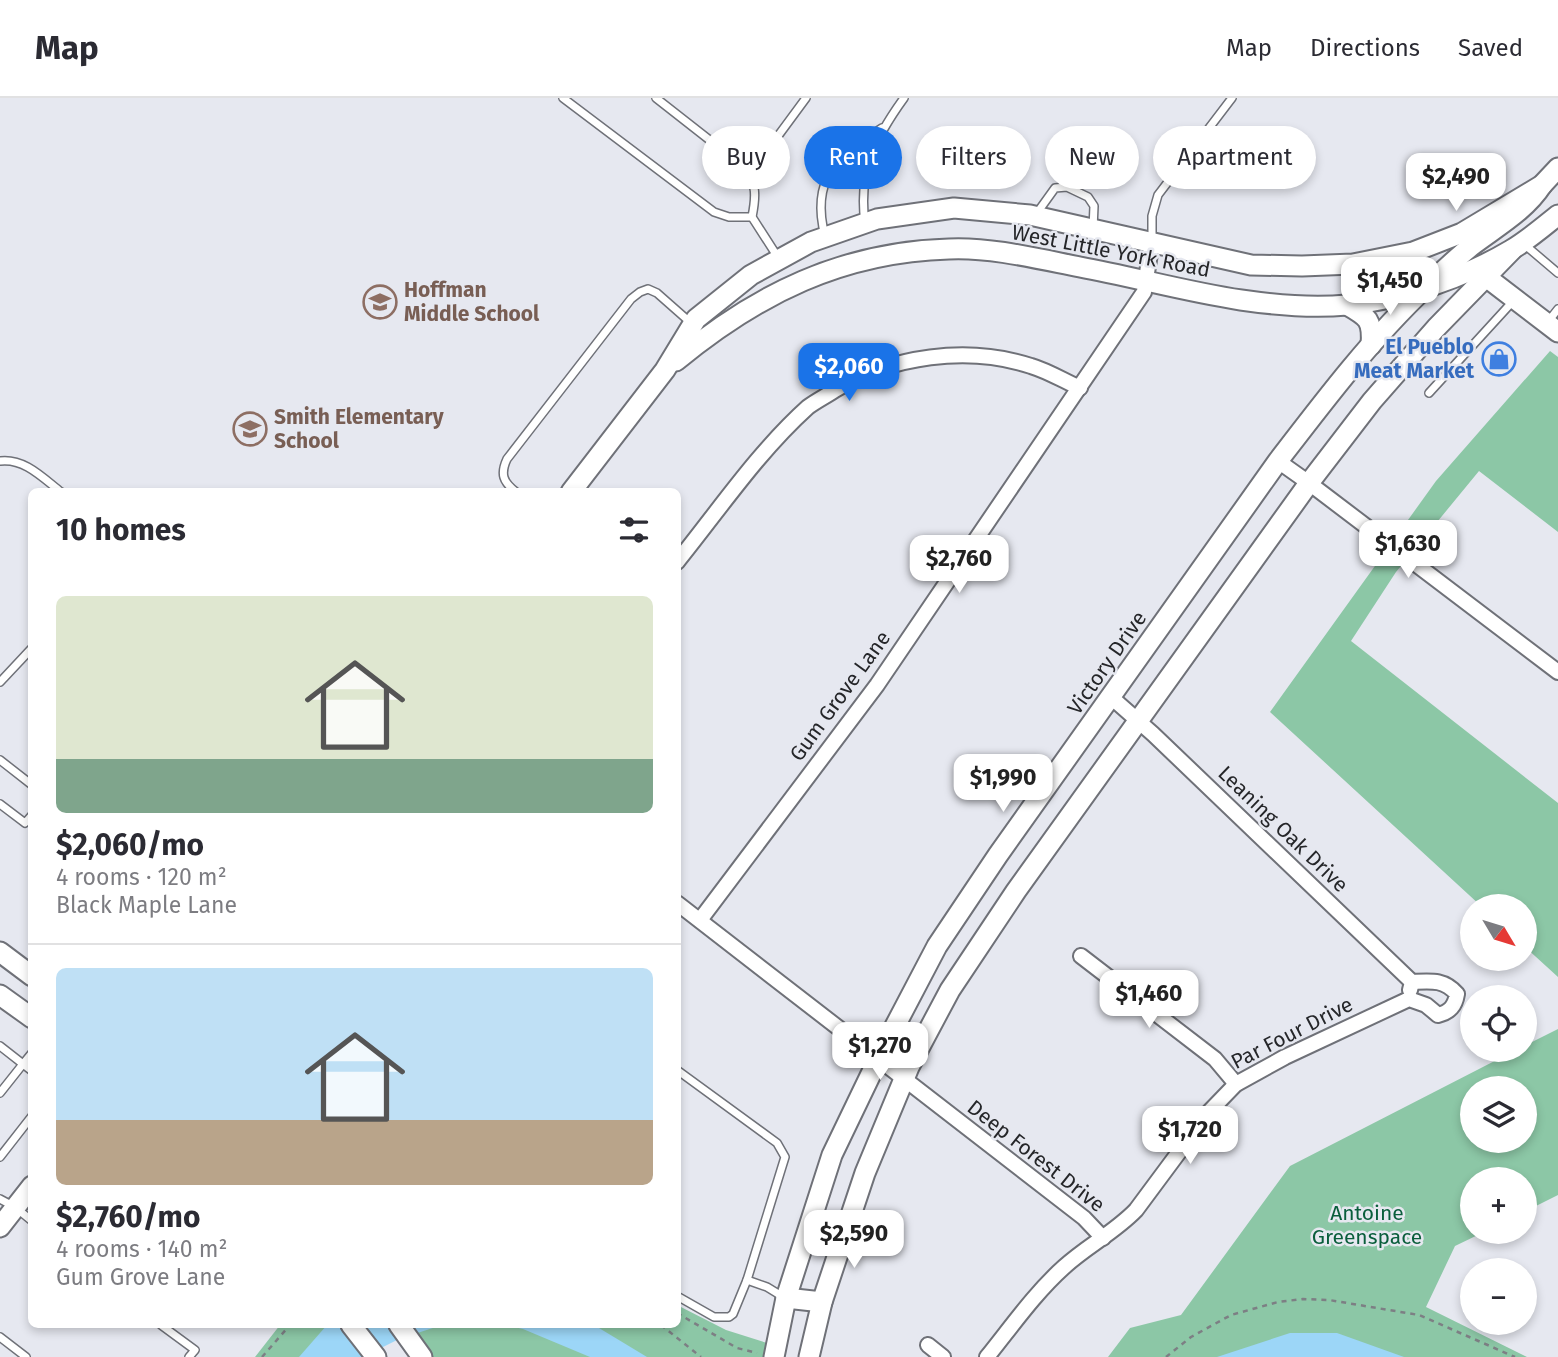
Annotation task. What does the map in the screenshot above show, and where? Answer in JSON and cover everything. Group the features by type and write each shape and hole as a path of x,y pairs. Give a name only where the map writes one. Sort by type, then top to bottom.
{"main road":[{"name":"West Little York Road","path":"574,488 665,370 751,275 811,242 877,219 954,208 1035,217 1251,265 1353,264 1439,244 1468,230 1542,185 1558,168"},
{"name":"Victory Drive","path":"810,1357 822,1302 865,1173 905,1080 950,990 1016,891 1309,482 1474,267 1542,185"},
{"path":"1517,246 1558,215"},
{"path":"1439,244 1515,299 1554,322"},
{"name":"Victory Drive","path":"774,1357 786,1298 832,1155 937,946 998,855 1321,404 1371,345 1424,289 1517,246"},
{"name":"West Little York Road","path":"699,330 822,273 884,256 951,248 1014,255 1146,279 1241,300 1299,305 1347,305 1424,289"},
{"path":"779,259 793,285"},
{"path":"1347,305 1365,315 1371,325 1371,345"},
{"path":"2,956 28,973"},
{"path":"0,995 28,1015"},
{"path":"0,1227 8,1203 28,1189"},
{"path":"786,1298 822,1302"},
{"path":"353,1328 376,1357"},
{"path":"401,1328 422,1357"}],"street":[{"name":"Gum Grove Lane","path":"700,920 877,685 1144,292 1152,241"},
{"path":"681,557 767,449 810,405 852,380 885,366 935,357 964,356 1004,360 1032,366 1080,388"},
{"path":"1278,461 1558,672"},
{"name":"Leaning Oak Drive","path":"1111,696 1412,982"},
{"name":"Deep Forest Drive","path":"681,906 1084,1217 1103,1238"},
{"path":"1081,956 1215,1059 1236,1084"},
{"path":"1438,981 1450,986 1457,994 1455,1004 1447,1012 1438,1015 1426,1005 1409,999 1412,982 1438,981"},
{"name":"Par Four Drive","path":"987,1357 1041,1290 1066,1266 1122,1224 1136,1210 1208,1112 1236,1084 1296,1051 1409,999"},
{"path":"928,1345 943,1357"}],"lane":[{"path":"563,98 714,212 729,217 752,217"},
{"path":"656,98 702,134"},
{"path":"785,126 806,98"},
{"path":"883,126 904,98"},
{"path":"1152,241 1152,216 1158,195 1232,98"},
{"path":"1035,217 1055,188 1067,187 1088,197 1094,206 1093,229"},
{"path":"755,189 752,217 779,259"},
{"path":"823,189 820,219 825,237"},
{"path":"864,189 865,223"},
{"path":"1517,246 1558,273"},
{"path":"512,488 504,481 502,470 507,459 639,292 648,289 657,293 699,330"},
{"path":"1429,393 1515,299"},
{"path":"0,461 15,460 56,488"},
{"path":"0,682 28,652"},
{"path":"0,760 28,782"},
{"path":"0,804 25,823 28,820"},
{"path":"0,1046 28,1067"},
{"path":"0,1093 28,1058"},
{"path":"681,1073 777,1143 785,1157 737,1308 729,1317 714,1317 681,1298"},
{"path":"0,1157 28,1121"},
{"path":"8,1203 28,1218"},
{"path":"747,1280 786,1298"},
{"path":"165,1328 195,1350 189,1357"},
{"path":"0,1349 3,1339 26,1357"}],"path":[{"path":"1166,1357 1191,1337 1231,1315 1278,1302 1303,1299 1329,1300 1419,1315 1515,1357"},
{"path":"681,1315 737,1348 774,1357"},
{"path":"262,1357 287,1328"},
{"path":"665,1328 701,1357"}],"green space":[{"path":"1550,351 1558,357 1558,532 1479,471 1396,572 1351,641 1558,803 1558,977 1537,958 1537,894 1468,894 1270,712 1436,481"},
{"name":"Antoine Greenspace","path":"1558,1029 1558,1195 1537,1206 1537,1167 1460,1167 1460,1244 1455,1246 1426,1307 1460,1324 1460,1335 1483,1335 1527,1357 1108,1357 1130,1328 1181,1315 1290,1166 1460,1079 1460,1153 1537,1153 1537,1076 1465,1076 1493,1062 1537,1062 1537,1040"},
{"path":"681,1307 726,1330 767,1343 765,1357 431,1357 409,1328 681,1328"},
{"path":"278,1328 340,1328 361,1357 255,1357"}],"water":[{"path":"324,1328 433,1328 399,1339 363,1357 299,1357"},
{"path":"519,1328 599,1328 647,1357 590,1357"},
{"path":"1290,1333 1337,1333 1404,1357 1217,1357"}],"place":[{"name":"Hoffman Middle School","path":"380,302"},
{"name":"El Pueblo Meat Market","path":"1499,359"},
{"name":"Smith Elementary School","path":"250,429"}]}
